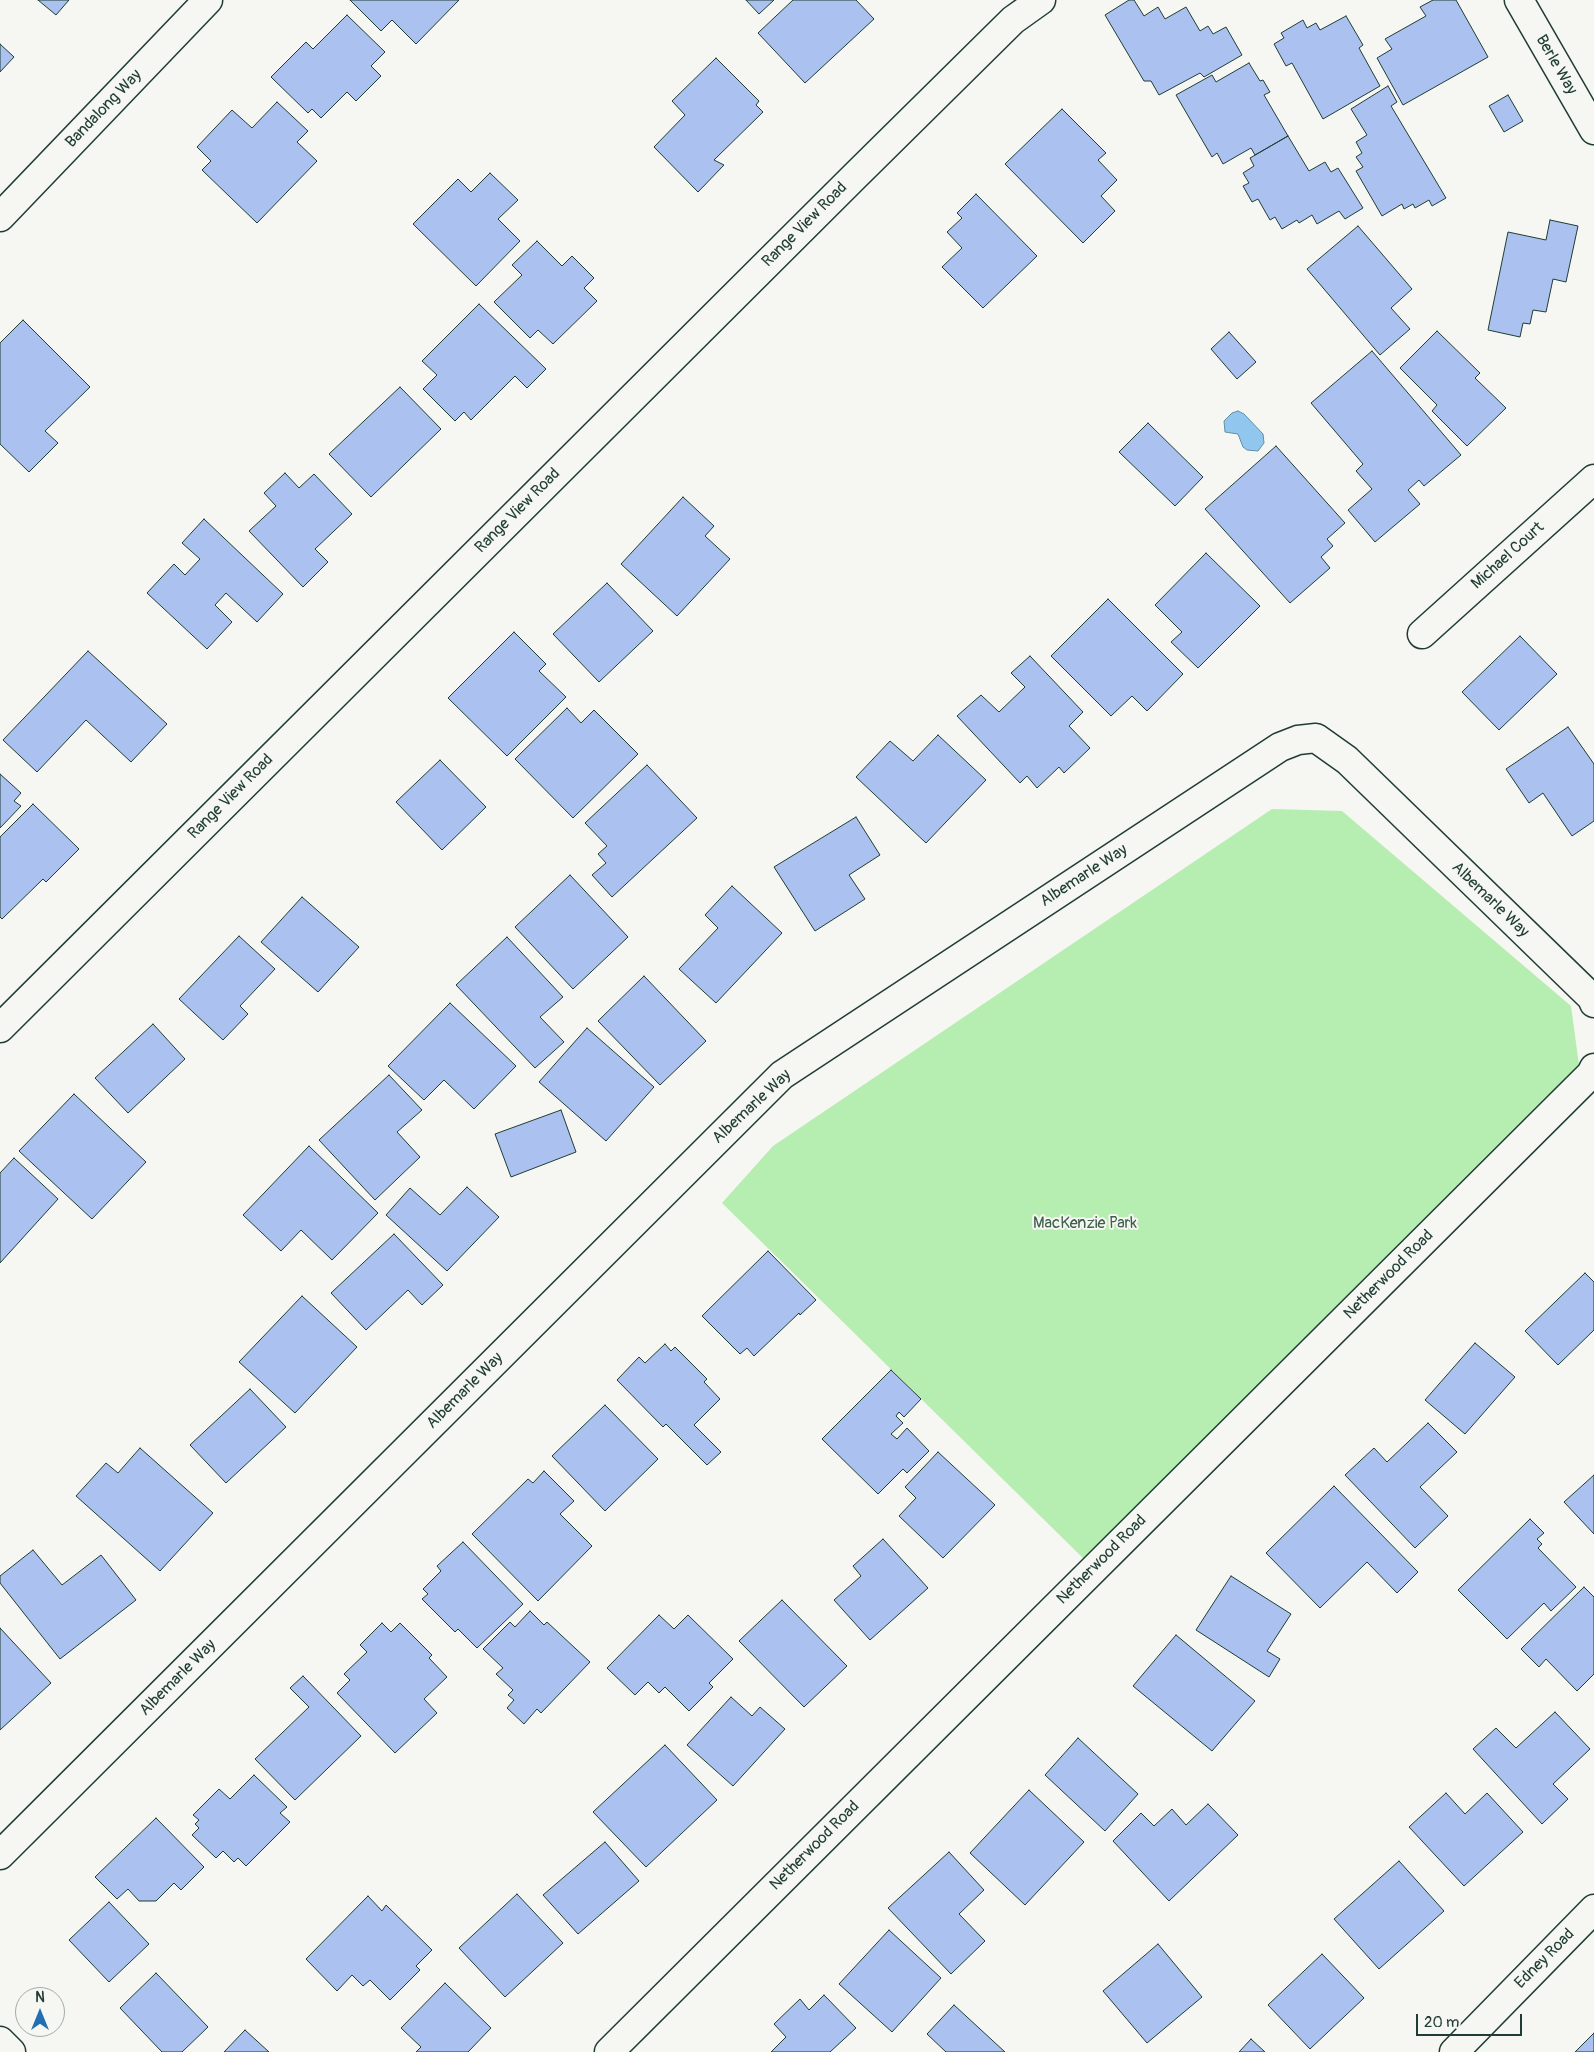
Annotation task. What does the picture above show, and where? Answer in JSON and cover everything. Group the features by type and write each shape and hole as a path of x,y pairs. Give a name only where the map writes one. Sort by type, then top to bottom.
{"street":[{"name":"Bandalong Way","path":"0,218 208,0"},
{"name":"Range View Road","path":"0,1028 860,170 1013,20 1041,0"},
{"name":"Berle Way","path":"1519,0 1594,130"},
{"name":"Michael Court","path":"1422,634 1594,479"},
{"name":"Albemarle Way","path":"0,1855 782,1075 1280,747 1298,740 1316,738 1346,760 1592,998 1594,1003"},
{"name":"Netherwood Road","path":"609,2052 1563,1102 1591,1074 1594,1068"},
{"name":"Edney Road","path":"1454,2052 1594,1909"},
{"path":"0,2041 11,2052"}],"green space":[{"name":"MacKenzie Park","path":"1272,809 1342,811 1571,1006 1579,1065 1087,1562 722,1203 773,1146"}],"water":[{"path":"1238,411 1244,414 1263,434 1264,443 1258,451 1247,450 1243,447 1238,434 1225,432 1224,421 1232,413"}],"building":[{"path":"38,0 69,0 56,15"},
{"path":"350,0 459,0 416,44 392,20 381,31"},
{"path":"746,0 774,0 759,14"},
{"path":"793,0 856,0 874,19 805,83 758,33"},
{"path":"1129,0 1134,0 1144,16 1158,7 1165,19 1186,7 1200,31 1208,26 1213,34 1226,27 1242,55 1204,77 1200,73 1159,95 1151,81 1144,81 1105,15"},
{"path":"1433,0 1456,0 1488,57 1403,105 1377,58 1392,49 1385,39 1426,16 1420,7"},
{"path":"347,15 385,52 371,66 381,76 356,101 347,92 321,118 312,109 308,113 271,77 306,42 313,49"},
{"path":"1346,16 1363,45 1359,48 1380,86 1323,119 1292,63 1286,66 1274,44 1284,38 1281,33 1303,20 1307,28 1316,23 1320,30"},
{"path":"0,44 14,57 0,72"},
{"path":"716,58 759,101 756,105 763,112 714,160 724,165 698,192 654,147 685,115 672,101"},
{"path":"1249,63 1260,81 1263,80 1270,92 1264,95 1288,136 1255,155 1251,148 1223,164 1217,153 1212,157 1176,95 1212,75 1216,82"},
{"path":"1388,86 1397,102 1391,106 1446,198 1432,206 1429,200 1415,208 1413,204 1404,209 1402,204 1382,216 1356,171 1363,167 1356,157 1362,153 1356,142 1367,135 1351,109"},
{"path":"1508,95 1523,121 1504,132 1489,106"},
{"path":"277,102 308,131 297,142 317,161 257,223 202,170 211,161 197,147 232,110 252,128"},
{"path":"1062,109 1106,153 1098,160 1117,180 1101,196 1115,211 1083,243 1005,164"},
{"path":"1288,136 1309,171 1325,162 1331,172 1338,168 1363,208 1345,219 1339,211 1317,224 1312,215 1299,223 1297,220 1282,229 1275,217 1270,220 1258,199 1252,202 1243,186 1249,183 1243,173 1254,166 1250,158"},
{"path":"490,173 518,200 498,219 520,241 476,286 413,224 458,179 471,192"},
{"path":"976,194 1037,256 983,308 942,267 962,248 947,232 962,218 957,213"},
{"path":"1550,220 1578,226 1566,282 1553,279 1546,312 1533,310 1530,324 1523,323 1520,337 1488,330 1508,232 1546,240"},
{"path":"1358,226 1412,289 1391,308 1410,329 1380,355 1307,269"},
{"path":"537,241 562,266 572,256 594,278 584,288 597,301 553,344 538,330 530,338 494,302 522,275 512,265"},
{"path":"479,304 546,369 527,388 515,376 471,420 464,412 455,421 423,389 437,375 422,361"},
{"path":"23,320 90,387 45,431 58,443 29,472 0,444 0,343"},
{"path":"1437,331 1480,373 1475,378 1506,408 1467,446 1432,411 1437,405 1400,368"},
{"path":"1229,332 1256,362 1237,379 1211,349"},
{"path":"1372,351 1461,455 1424,486 1419,480 1408,490 1420,504 1375,542 1348,510 1372,489 1356,471 1363,464 1311,403"},
{"path":"400,387 441,429 371,497 329,454"},
{"path":"1148,423 1203,477 1175,506 1119,452"},
{"path":"1276,446 1345,523 1327,539 1333,546 1321,557 1330,568 1290,603 1205,509"},
{"path":"285,473 299,488 314,474 352,514 315,549 328,562 303,587 249,531 276,506 264,493"},
{"path":"683,497 714,526 705,536 730,559 677,616 621,564"},
{"path":"204,519 283,594 257,622 226,593 215,605 232,622 207,649 147,593 174,564 185,575 200,559 182,543"},
{"path":"1206,553 1260,606 1198,668 1171,642 1182,632 1155,605"},
{"path":"607,583 653,631 599,682 553,634"},
{"path":"1108,599 1183,674 1147,711 1132,696 1111,716 1051,656"},
{"path":"514,632 546,664 539,671 566,697 507,756 448,698"},
{"path":"1520,636 1557,674 1499,730 1462,692"},
{"path":"88,651 167,724 131,762 86,720 37,772 3,740"},
{"path":"1030,656 1083,712 1069,726 1090,748 1064,773 1059,767 1037,788 1027,776 1020,783 957,716 981,695 999,712 1025,687 1011,673"},
{"path":"567,708 581,723 594,710 638,754 573,818 515,759"},
{"path":"1568,727 1594,764 1594,821 1572,836 1543,793 1529,803 1506,769"},
{"path":"938,735 986,780 926,843 856,777 890,741 913,761"},
{"path":"440,760 486,807 442,850 396,802"},
{"path":"647,765 697,818 612,897 592,875 606,863 598,854 607,846 585,823"},
{"path":"0,774 21,793 14,801 21,806 0,828"},
{"path":"33,804 79,849 46,882 43,879 2,919 0,917 0,837"},
{"path":"856,817 880,855 849,875 865,899 815,931 774,867"},
{"path":"570,875 628,937 573,989 515,927"},
{"path":"732,886 782,933 716,1003 679,969 718,928 705,915"},
{"path":"302,897 359,947 318,992 261,942"},
{"path":"239,936 275,969 240,1006 248,1014 223,1040 179,999"},
{"path":"507,937 563,997 540,1017 564,1042 535,1068 456,985"},
{"path":"644,976 706,1041 660,1085 598,1021"},
{"path":"450,1003 516,1066 474,1109 444,1080 424,1100 388,1066"},
{"path":"153,1024 185,1059 128,1113 95,1078"},
{"path":"587,1028 654,1087 606,1141 539,1082"},
{"path":"389,1075 422,1110 397,1132 420,1157 375,1200 319,1140"},
{"path":"74,1094 146,1162 92,1219 19,1151"},
{"path":"561,1110 576,1152 511,1177 495,1134"},
{"path":"309,1146 378,1213 332,1260 301,1230 281,1251 243,1215"},
{"path":"14,1158 58,1199 0,1263 0,1173"},
{"path":"467,1187 499,1217 447,1271 386,1215 410,1188 440,1215"},
{"path":"394,1234 443,1285 422,1305 408,1290 366,1330 331,1293"},
{"path":"768,1251 816,1300 800,1315 799,1313 754,1356 747,1348 740,1354 702,1316"},
{"path":"1585,1273 1594,1282 1594,1330 1558,1365 1525,1331"},
{"path":"302,1296 357,1347 295,1413 239,1362"},
{"path":"1475,1343 1515,1377 1465,1434 1425,1400"},
{"path":"665,1344 671,1351 675,1347 707,1379 704,1382 720,1399 694,1425 721,1452 707,1465 666,1424 663,1427 617,1380 639,1357 645,1363"},
{"path":"891,1370 921,1399 904,1417 899,1412 896,1416 903,1423 891,1434 897,1439 907,1428 929,1451 907,1473 903,1469 878,1494 822,1439"},
{"path":"250,1389 286,1427 226,1483 190,1445"},
{"path":"605,1405 658,1459 605,1511 552,1456"},
{"path":"1428,1423 1457,1452 1420,1487 1448,1516 1415,1548 1345,1475 1374,1448 1387,1462"},
{"path":"140,1448 213,1513 160,1571 76,1496 106,1463 118,1473"},
{"path":"938,1452 995,1505 943,1558 899,1516 916,1498 905,1487"},
{"path":"544,1471 574,1501 560,1514 592,1546 538,1601 472,1534 528,1479 533,1483"},
{"path":"1594,1475 1594,1534 1564,1502"},
{"path":"1334,1486 1418,1572 1397,1593 1367,1562 1320,1608 1266,1553"},
{"path":"1530,1519 1544,1533 1537,1539 1542,1544 1538,1548 1576,1587 1551,1611 1544,1603 1507,1639 1458,1590"},
{"path":"883,1539 928,1588 870,1640 834,1600 861,1576 853,1566"},
{"path":"463,1542 523,1604 477,1648 458,1629 455,1632 422,1599 428,1594 423,1589 441,1571 437,1566"},
{"path":"33,1550 62,1585 101,1555 136,1600 60,1659 0,1583 0,1576"},
{"path":"1231,1576 1291,1614 1267,1651 1280,1659 1269,1677 1196,1630"},
{"path":"1584,1587 1594,1597 1594,1674 1577,1691 1546,1659 1539,1667 1521,1649"},
{"path":"782,1600 847,1666 804,1707 739,1641"},
{"path":"530,1611 544,1625 547,1622 590,1662 541,1713 537,1709 524,1724 507,1708 514,1700 508,1695 513,1690 496,1674 503,1668 483,1649 510,1622 515,1627"},
{"path":"659,1615 674,1629 688,1615 733,1659 709,1683 713,1687 689,1711 665,1687 659,1693 648,1682 635,1695 607,1668"},
{"path":"382,1623 391,1632 400,1623 432,1655 429,1658 447,1677 424,1699 437,1713 395,1753 337,1693 350,1680 344,1674 367,1652 360,1645"},
{"path":"0,1628 51,1683 0,1730"},
{"path":"1176,1635 1255,1701 1212,1751 1133,1686"},
{"path":"303,1676 361,1736 295,1800 255,1759 309,1707 290,1688"},
{"path":"731,1697 752,1716 760,1707 785,1729 733,1786 687,1745"},
{"path":"1555,1712 1590,1749 1553,1784 1568,1799 1542,1824 1473,1749 1496,1728 1516,1748"},
{"path":"1078,1738 1138,1794 1105,1831 1045,1775"},
{"path":"665,1745 717,1800 646,1867 593,1812"},
{"path":"254,1775 287,1807 280,1813 290,1822 246,1866 238,1858 234,1862 223,1851 216,1858 192,1835 199,1828 195,1824 199,1820 193,1815 219,1789 230,1799"},
{"path":"1029,1790 1084,1842 1025,1905 970,1853"},
{"path":"1446,1793 1465,1814 1487,1793 1523,1832 1464,1886 1409,1827"},
{"path":"1208,1804 1238,1835 1169,1901 1113,1841 1141,1813 1154,1826 1172,1809 1186,1825"},
{"path":"156,1818 204,1867 181,1890 174,1883 156,1901 139,1901 128,1889 117,1899 95,1877"},
{"path":"605,1842 639,1881 578,1934 543,1895"},
{"path":"949,1852 984,1890 959,1914 985,1941 951,1974 888,1908"},
{"path":"1399,1861 1444,1911 1379,1969 1334,1919"},
{"path":"517,1894 563,1943 505,1997 459,1948"},
{"path":"368,1896 382,1911 386,1905 432,1950 416,1966 420,1970 390,2000 370,1980 363,1986 352,1975 337,1991 306,1959"},
{"path":"109,1902 149,1944 109,1982 69,1940"},
{"path":"889,1930 941,1978 892,2032 839,1984"},
{"path":"1158,1944 1202,1997 1147,2043 1103,1991"},
{"path":"1322,1954 1364,1998 1310,2049 1268,2005"},
{"path":"156,1973 208,2027 182,2052 162,2052 120,2008"},
{"path":"445,1983 491,2028 468,2052 416,2052 421,2047 401,2028"},
{"path":"824,1995 856,2028 830,2052 771,2052 786,2037 774,2024 800,1999 809,2010"},
{"path":"954,2005 1005,2052 946,2052 927,2034"},
{"path":"245,2030 269,2052 224,2052"},
{"path":"1594,2033 1594,2052 1575,2052"},
{"path":"1251,2039 1265,2052 1239,2052"}]}
